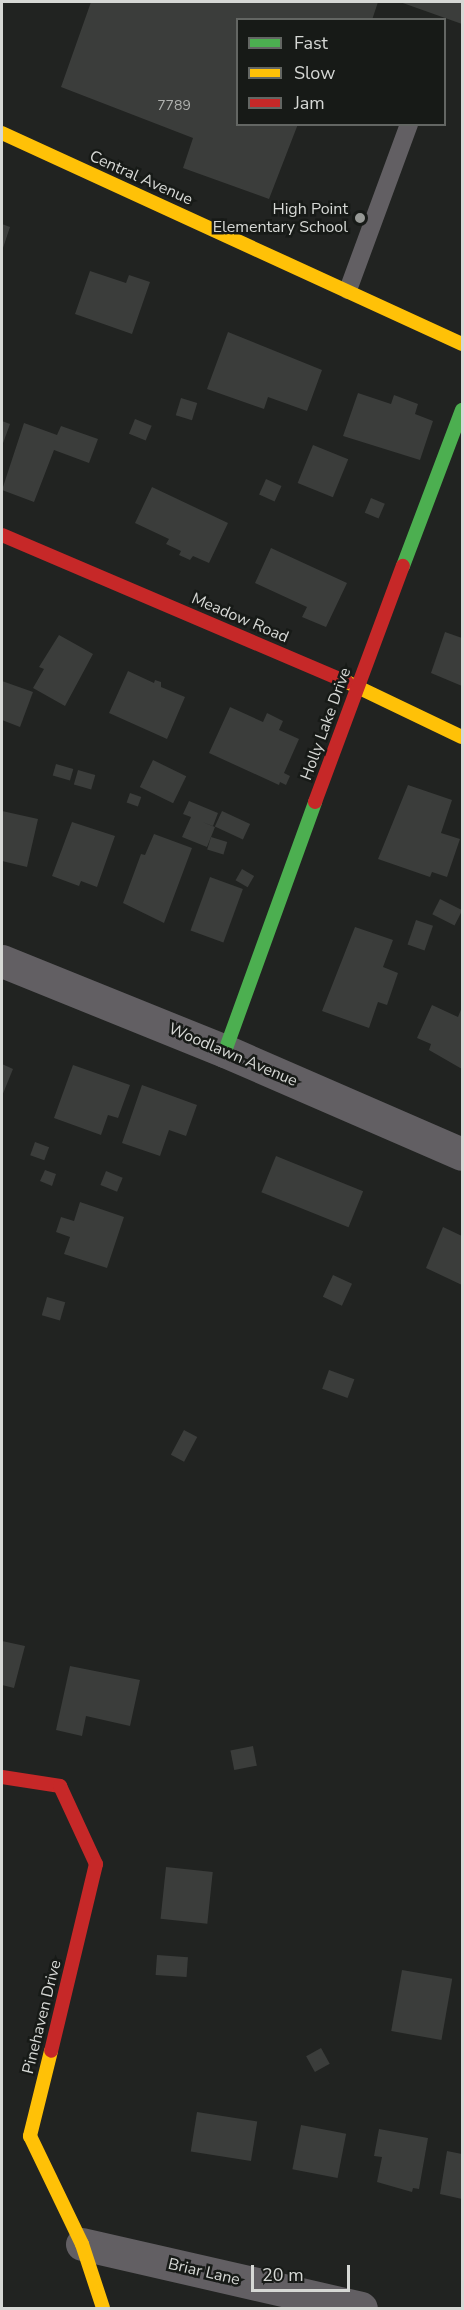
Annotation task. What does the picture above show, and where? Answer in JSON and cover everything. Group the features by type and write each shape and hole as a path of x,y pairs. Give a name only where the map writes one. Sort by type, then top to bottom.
{"street":[{"name":"Central Avenue","path":"2,133 462,344"},
{"name":"Holly Lake Drive","path":"225,1051 357,686 462,410"},
{"name":"Meadow Road","path":"2,534 357,686 462,737"},
{"name":"Woodlawn Avenue","path":"2,961 225,1051 462,1154"},
{"name":"Pinehaven Drive","path":"2,1778 60,1786 96,1864 30,2136 82,2244 103,2308"},
{"name":"Briar Lane","path":"82,2244 361,2308"}],"lane":[{"path":"348,290 407,126"}],"building":[{"name":"High Point Elementary School","path":"91,2 378,2 373,18 236,18 236,126 297,126 269,199 183,168 193,138 61,87"},
{"path":"400,2 462,2 462,24"},
{"path":"2,224 10,227 2,251"},
{"path":"90,271 126,283 129,275 150,282 132,334 75,314"},
{"path":"228,332 322,370 307,411 268,397 264,409 207,389"},
{"path":"358,393 391,404 394,395 418,404 415,414 433,421 420,460 343,436"},
{"path":"181,398 197,403 192,420 176,415"},
{"path":"135,419 152,426 146,441 129,434"},
{"path":"2,421 10,424 2,446"},
{"path":"24,423 57,435 61,426 98,439 89,463 54,450 34,502 2,490"},
{"path":"313,445 348,459 333,497 298,483"},
{"path":"266,479 282,486 275,501 259,495"},
{"path":"152,487 228,523 209,563 193,556 190,560 179,555 181,551 166,544 169,539 135,523"},
{"path":"371,498 385,504 379,519 365,513"},
{"path":"271,548 347,583 326,627 302,617 307,607 255,583"},
{"path":"445,632 462,638 462,686 431,673"},
{"path":"59,635 93,654 65,706 33,688 44,669 39,667"},
{"path":"128,671 154,683 155,680 161,682 161,687 185,697 167,739 109,713"},
{"path":"2,681 33,692 20,727 2,720"},
{"path":"230,707 263,722 267,713 283,721 279,730 299,739 284,773 290,776 286,785 280,782 279,785 209,753"},
{"path":"153,760 186,776 173,803 140,787"},
{"path":"56,764 73,769 70,780 53,776"},
{"path":"78,770 95,775 91,789 74,784"},
{"path":"408,785 452,800 441,833 460,839 447,877 432,872 430,877 378,859"},
{"path":"130,793 141,797 138,807 127,802"},
{"path":"189,801 218,813 213,826 202,822 215,827 207,847 182,837 191,817 183,814"},
{"path":"2,811 38,819 27,867 2,861"},
{"path":"222,811 250,824 243,840 215,826"},
{"path":"72,822 115,836 97,887 81,881 79,886 52,876"},
{"path":"154,834 192,848 164,923 123,903 141,854 145,855"},
{"path":"211,837 227,842 223,854 207,849"},
{"path":"242,869 254,876 248,887 236,880"},
{"path":"210,877 243,889 223,943 191,931"},
{"path":"440,899 462,910 455,925 432,914"},
{"path":"416,920 433,926 425,950 408,945"},
{"path":"355,927 393,940 383,967 398,973 387,1005 378,1002 369,1028 322,1011"},
{"path":"432,1005 458,1017 462,1007 462,1069 429,1050 431,1044 417,1038"},
{"path":"2,1064 13,1069 2,1096"},
{"path":"73,1065 130,1085 118,1118 108,1115 101,1135 54,1118"},
{"path":"142,1085 197,1105 186,1136 169,1130 160,1156 122,1143"},
{"path":"35,1142 49,1147 44,1160 30,1155"},
{"path":"276,1156 363,1191 349,1227 261,1192"},
{"path":"45,1170 56,1174 52,1186 40,1181"},
{"path":"106,1171 123,1178 117,1192 100,1185"},
{"path":"80,1202 124,1217 107,1268 64,1254 70,1237 56,1232 61,1217 74,1221"},
{"path":"443,1227 462,1236 462,1285 426,1268"},
{"path":"333,1275 352,1284 342,1306 323,1297"},
{"path":"47,1297 65,1302 60,1321 42,1315"},
{"path":"329,1370 354,1379 348,1398 322,1389"},
{"path":"184,1430 197,1437 184,1462 171,1455"},
{"path":"2,1641 25,1646 14,1688 2,1685"},
{"path":"70,1666 140,1680 130,1726 86,1716 82,1736 56,1730"},
{"path":"253,1746 257,1766 234,1770 230,1750"},
{"path":"166,1867 213,1872 207,1924 161,1919"},
{"path":"157,1955 188,1957 187,1977 156,1975"},
{"path":"402,1970 452,1979 441,2040 391,2031"},
{"path":"321,2048 330,2064 315,2072 306,2056"},
{"path":"197,2112 257,2122 251,2161 191,2152"},
{"path":"301,2125 346,2134 338,2178 292,2169"},
{"path":"379,2129 428,2138 419,2189 413,2188 412,2192 377,2182 382,2157 374,2156"},
{"path":"447,2151 462,2154 462,2199 440,2194"}],"traffic: fast":[{"path":"403,566 462,410"},
{"path":"225,1051 315,802"}],"traffic: slow":[{"path":"2,133 462,344"},
{"path":"347,682 462,737"},
{"path":"51,2051 30,2136 82,2244 103,2308"}],"traffic: jam":[{"path":"2,535 347,682"},
{"path":"315,802 403,566"},
{"path":"2,1777 60,1786 96,1864 51,2051"}],"place":[{"name":"High Point Elementary School","path":"360,218"}]}
